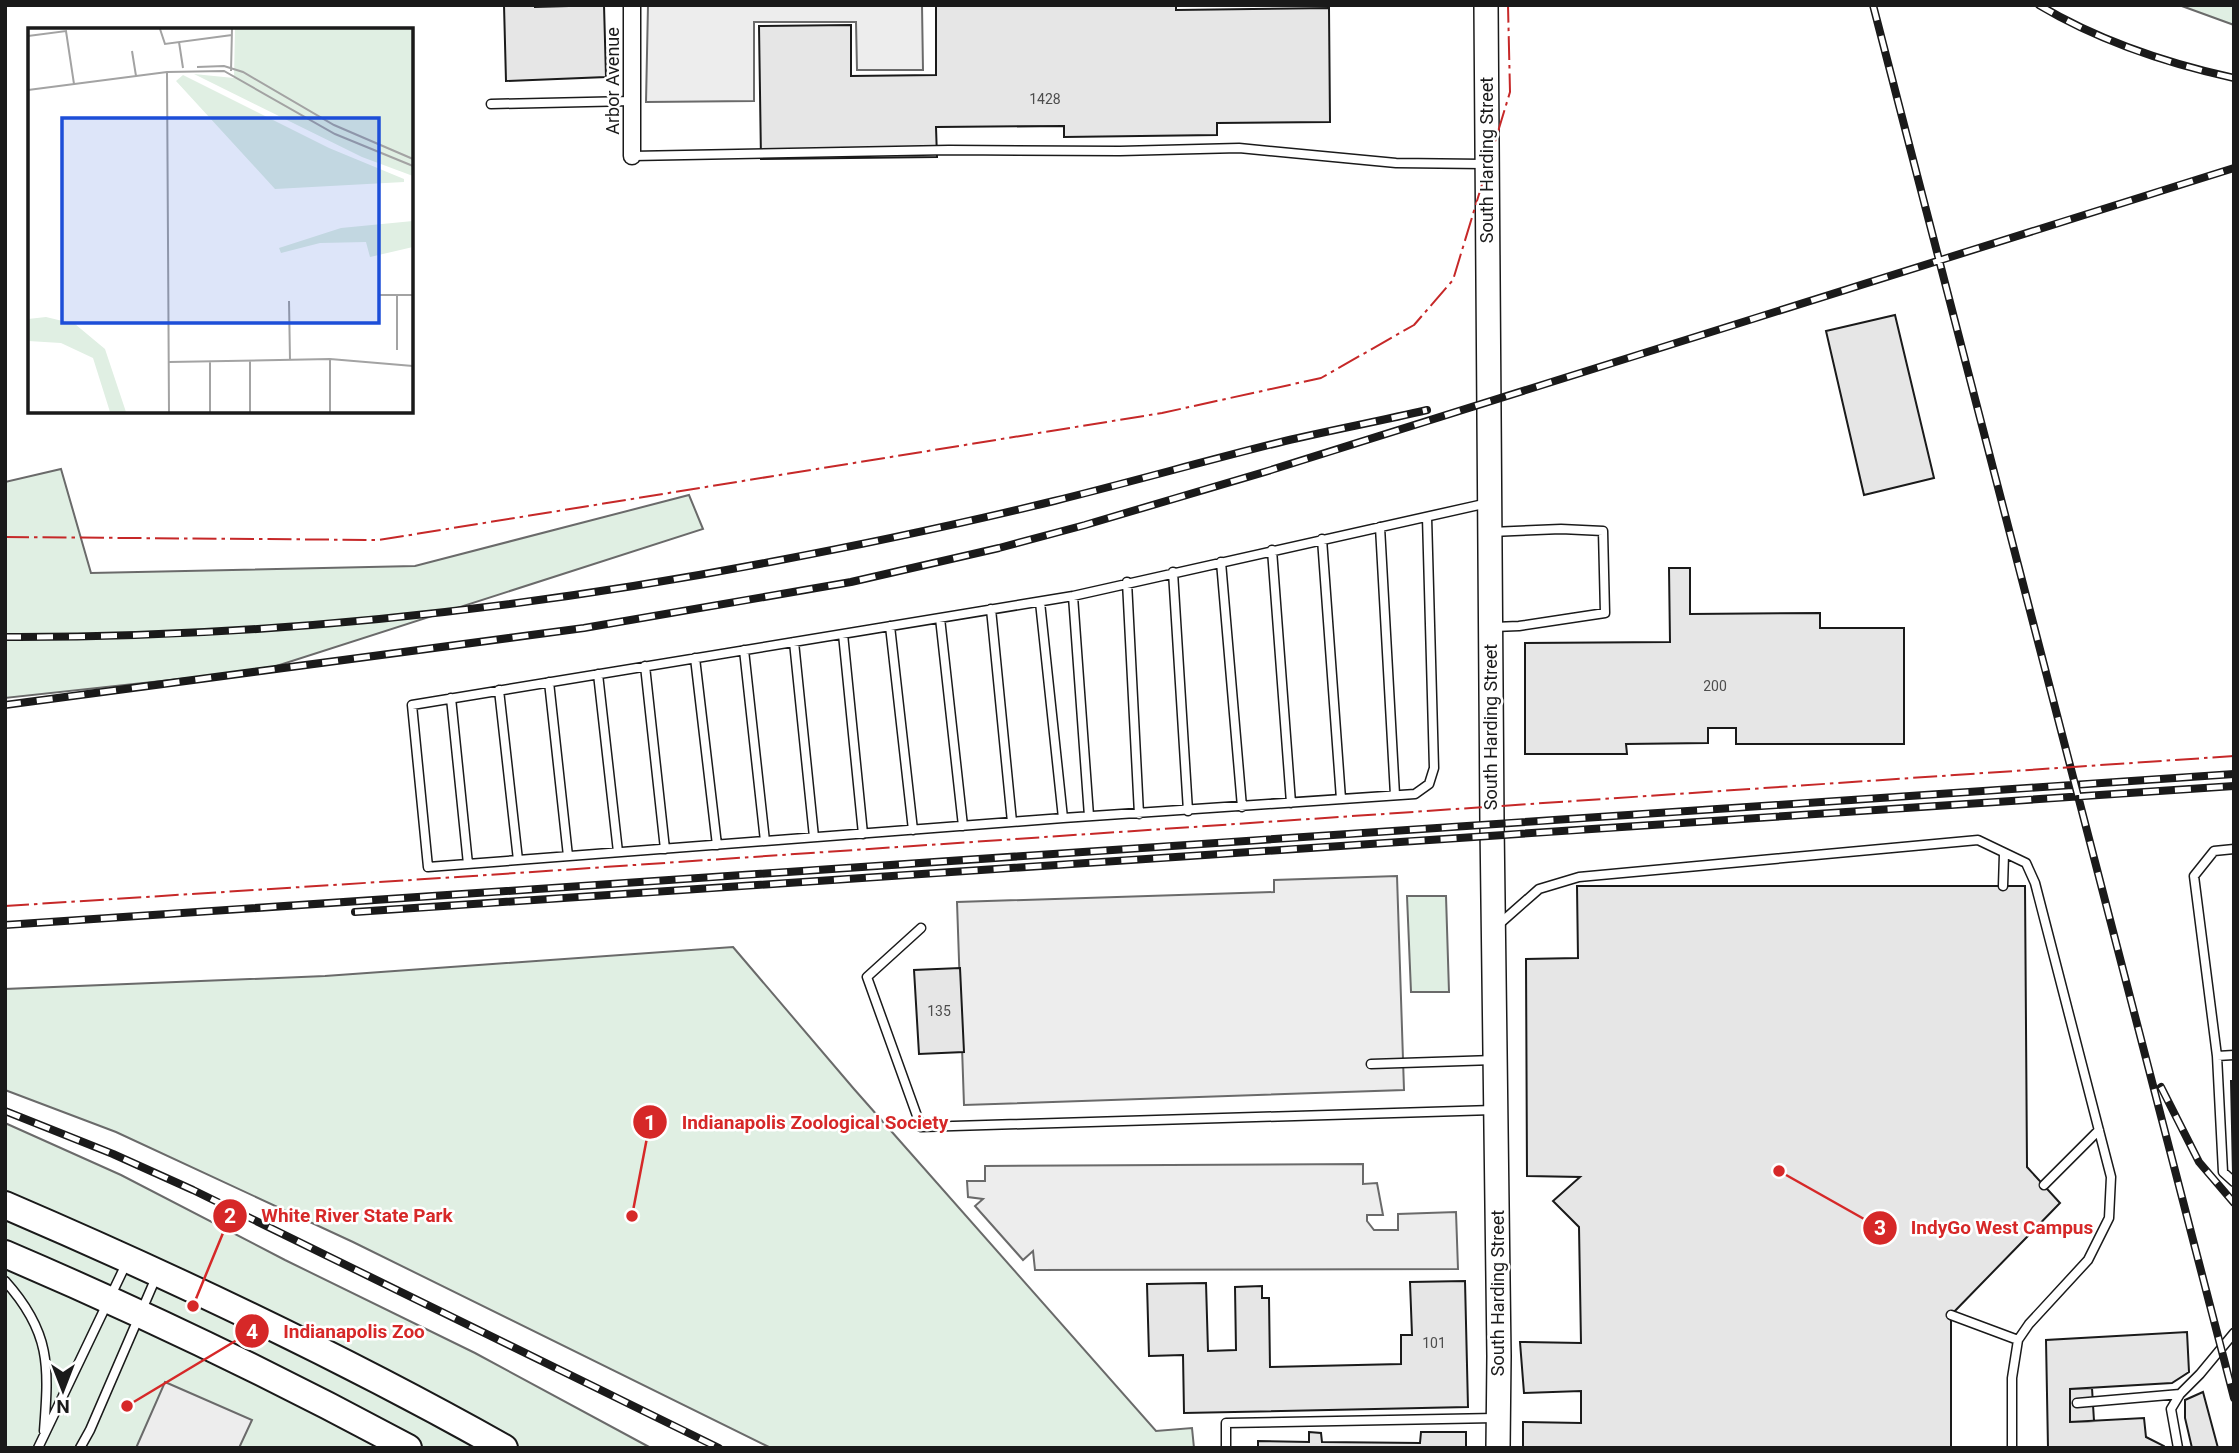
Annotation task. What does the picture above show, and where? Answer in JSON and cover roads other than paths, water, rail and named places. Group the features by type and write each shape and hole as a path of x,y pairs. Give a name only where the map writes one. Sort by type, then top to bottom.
{"main road":[{"path":"5,1205 159,1272 306,1342 504,1448"},
{"path":"5,1254 141,1313 317,1399 408,1448"}],"street":[{"name":"Arbor Avenue","path":"632,5 632,156"},
{"name":"South Harding Street","path":"1486,5 1498,1448"}],"lane":[{"path":"491,104 632,101"},
{"path":"632,156 1239,148 1396,163 1487,164"},
{"path":"1427,517 1433,768 1429,784 1415,794 1089,816 428,867 412,705 1073,596 1127,582 1490,503"},
{"path":"1380,527 1395,795"},
{"path":"1491,532 1561,529 1603,531 1605,613 1519,626 1491,627"},
{"path":"1322,539 1341,799"},
{"path":"1272,550 1291,803"},
{"path":"1221,562 1242,807"},
{"path":"1173,572 1188,811"},
{"path":"1127,582 1139,814"},
{"path":"1073,596 1089,816"},
{"path":"1040,601 1063,818"},
{"path":"990,609 1013,822"},
{"path":"940,618 963,826"},
{"path":"890,626 913,830"},
{"path":"843,634 863,834"},
{"path":"794,642 814,837"},
{"path":"744,650 765,841"},
{"path":"695,658 717,845"},
{"path":"645,666 665,849"},
{"path":"598,674 618,852"},
{"path":"549,682 568,856"},
{"path":"499,690 518,860"},
{"path":"452,698 468,864"},
{"path":"1494,929 1539,889 1579,877 1978,840 2026,863 2035,883 2110,1177 2109,1218 2088,1260 2029,1324 2018,1340 2012,1378 2012,1448"},
{"path":"2234,849 2214,851 2194,876 2217,1056 2223,1172 2234,1182"},
{"path":"2003,886 2004,854"},
{"path":"921,928 867,977 921,1127 1496,1110"},
{"path":"2217,1056 2234,1055"},
{"path":"1371,1064 1496,1060"},
{"path":"2044,1185 2099,1130"},
{"path":"38,1448 128,1258"},
{"path":"80,1448 159,1272"},
{"path":"5,1281 29,1312 47,1360 44,1438"},
{"path":"1951,1315 2018,1340"},
{"path":"2178,1448 2171,1409 2180,1394 2234,1333"},
{"path":"2077,1403 2180,1394"},
{"path":"1226,1448 1226,1423 1498,1418"}],"railway":[{"path":"1873,5 2234,1398"},
{"path":"2039,5 2109,40 2183,65 2234,78"},
{"path":"5,705 584,628 851,582 999,548 1271,470 2234,168"},
{"path":"5,637 197,632 389,618 676,579 983,518 1285,441 1427,410"},
{"path":"5,925 2234,774"},
{"path":"355,912 2234,786"},
{"path":"2161,1087 2199,1162 2234,1203"},
{"path":"5,1111 113,1154 193,1190 719,1448"}],"place":[{"name":"IndyGo West Campus","path":"1779,1171"},
{"name":"Indianapolis Zoological Society","path":"632,1216"},
{"name":"White River State Park","path":"193,1306"},
{"name":"Indianapolis Zoo","path":"127,1406"}]}
